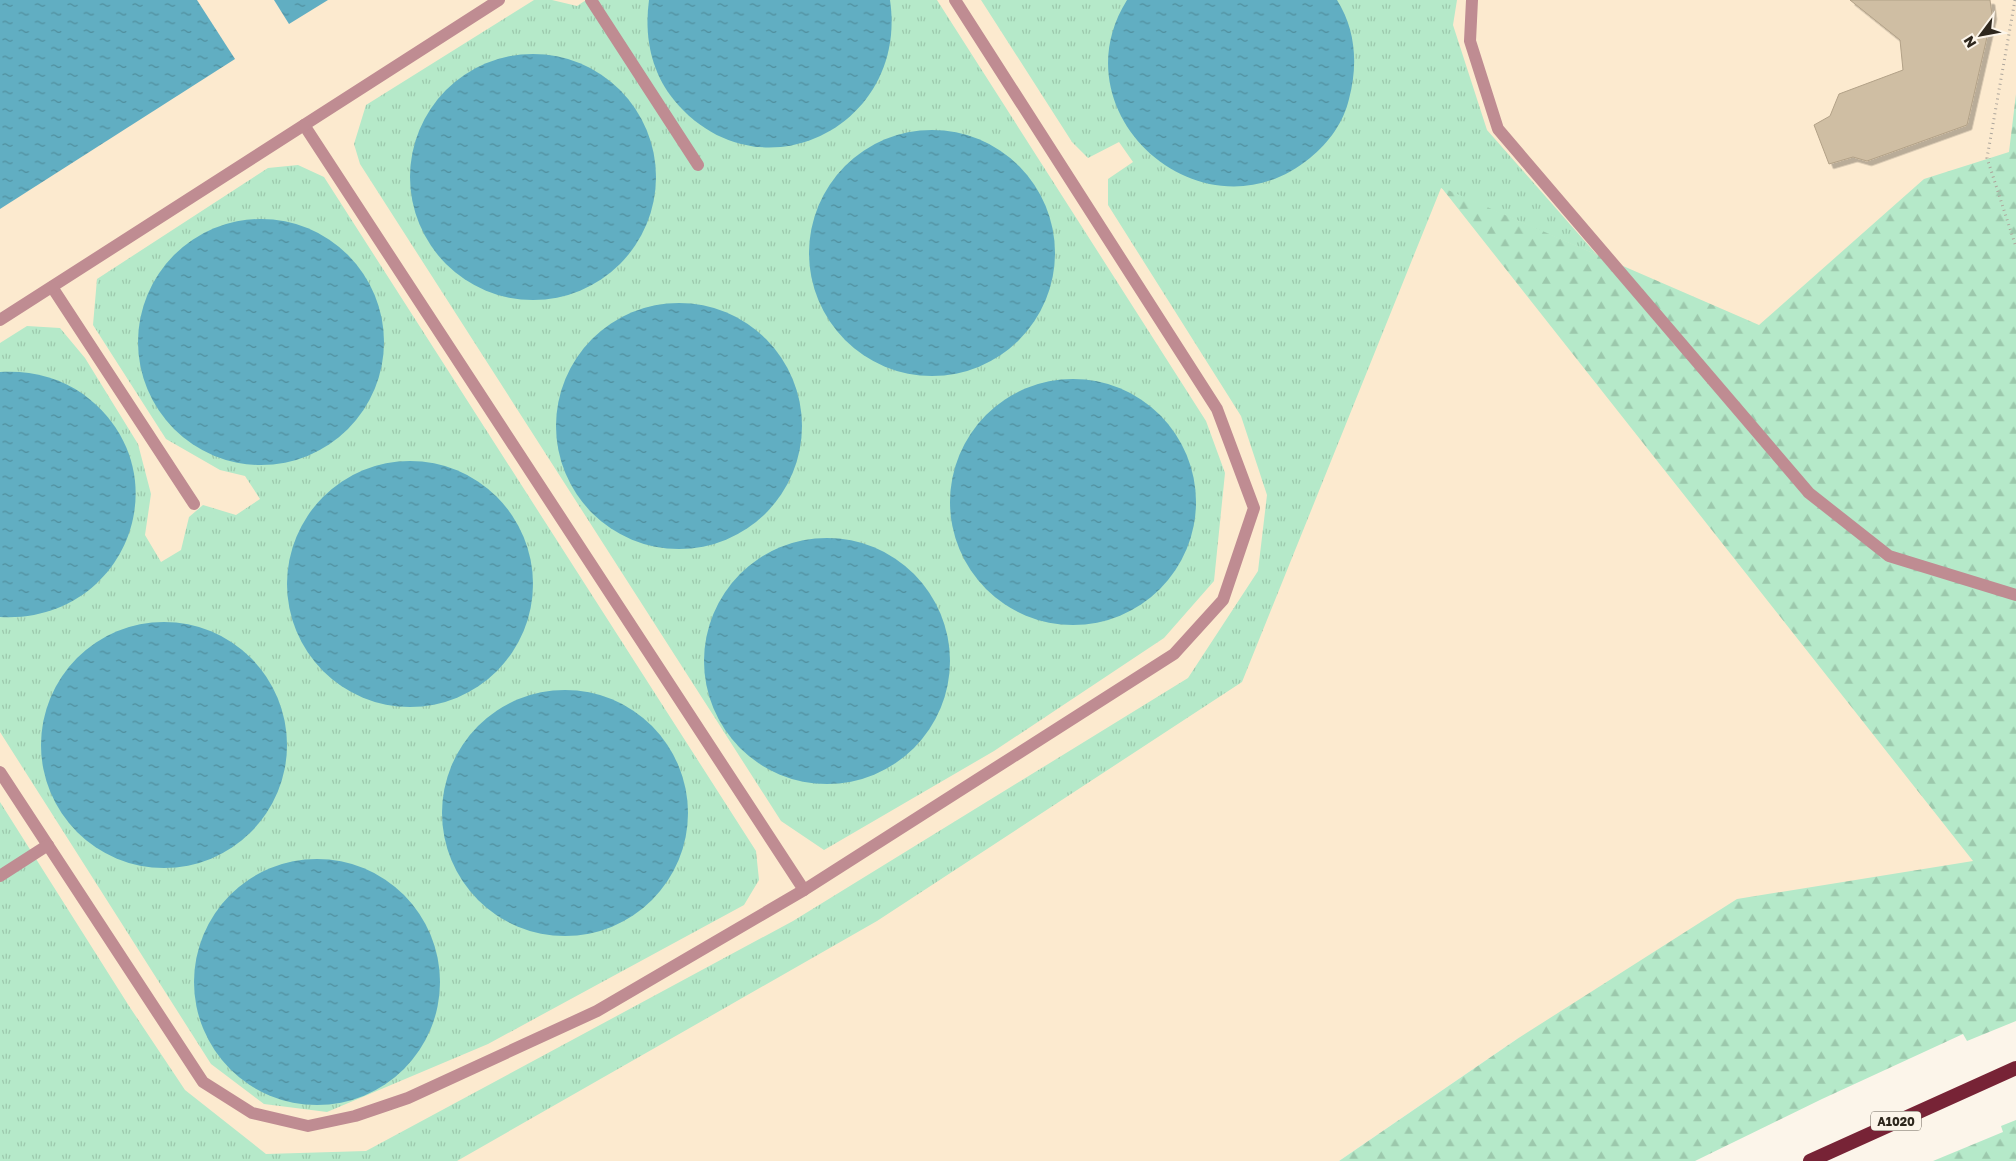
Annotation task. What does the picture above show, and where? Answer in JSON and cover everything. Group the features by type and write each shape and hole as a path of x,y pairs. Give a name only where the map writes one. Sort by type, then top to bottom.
{"highway":[{"name":"A1020","path":"1810,1161 1983,1081 2016,1068"}],"lane":[{"path":"0,320 499,0"},
{"path":"591,0 698,165"},
{"path":"0,772 203,1082 252,1113 308,1126 355,1116 408,1098 597,1011 804,890 1174,654 1223,600 1254,508 1217,409 955,0"},
{"path":"1472,0 1470,41 1498,129 1809,493 1889,556 2016,595"},
{"path":"304,125 804,890"},
{"path":"52,287 194,504"},
{"path":"0,876 48,845"}],"path":[{"path":"2015,0 1987,158 2016,247"}],"shaded area":[{"path":"0,0 2016,0 2016,948 1517,1039 1339,1161 0,1161"}],"green space":[{"path":"534,0 552,0 577,6 586,0 937,0 1206,421 1225,473 1214,581 1164,638 994,751 824,850 781,821 360,164 354,144 366,105"},
{"path":"981,0 1457,0 1453,25 1487,130 1597,255 1441,188 1242,682 877,921 457,1161 0,1161 0,802 129,1006 185,1090 266,1154 366,1151 793,921 1188,678 1258,571 1267,495 1241,416 1108,205 1108,179 1133,162 1119,142 1088,158 1072,142"},
{"path":"2016,94 2016,1021 1967,1041 1963,1034 1822,1099 1695,1161 1339,1161 1517,1039 1737,899 1973,861 1441,187 1759,325 1924,179 2009,152"},
{"path":"298,165 324,177 756,851 759,880 744,905 488,1044 327,1112 264,1104 211,1064 0,732 0,343 27,326 60,328 85,358 138,444 151,494 145,535 161,562 181,550 189,517 203,505 236,515 260,499 245,476 220,470 166,439 93,325 97,279 268,168"},
{"path":"2016,1120 2016,1161 1933,1161 2003,1132 2001,1126"}],"water":[{"path":"0,0 197,0 235,59 0,209"},
{"path":"274,0 328,0 289,24"},
{"path":"649,0 890,0 890,45 876,84 852,115 820,136 784,146 745,145 708,130 674,100 666,89 651,53 648,27"},
{"path":"1127,0 1337,0 1352,36 1354,73 1347,107 1329,139 1310,158 1269,181 1227,186 1187,177 1152,155 1125,123 1110,85 1110,43"},
{"path":"533,54 557,57 580,64 601,75 620,90 635,109 646,130 653,153 656,177 653,201 646,224 635,245 620,264 601,279 580,290 557,297 533,300 509,297 486,290 465,279 446,264 431,245 420,224 413,201 410,177 413,153 420,130 431,109 446,90 465,75 486,64 509,57"},
{"path":"932,130 968,135 1000,151 1019,166 1034,185 1050,217 1055,253 1050,289 1034,321 1019,340 1000,355 968,371 932,376 896,371 864,355 845,340 830,321 814,289 809,253 814,217 830,185 845,166 864,151 896,135"},
{"path":"261,219 297,224 329,240 348,255 363,274 379,306 384,342 379,378 363,410 348,429 329,444 297,460 261,465 225,460 193,444 174,429 159,410 143,378 138,342 143,306 159,274 174,255 193,240 225,224"},
{"path":"679,303 715,308 747,324 766,339 781,358 797,390 802,426 797,462 781,494 766,513 747,528 715,544 679,549 643,544 611,528 592,513 577,494 561,462 556,426 561,390 577,358 592,339 611,324 643,308"},
{"path":"0,372 22,372 43,376 64,383 83,394 114,426 131,462 135,500 128,537 109,570 81,596 44,613 0,617"},
{"path":"1073,379 1109,384 1141,400 1160,415 1175,434 1191,466 1196,502 1191,538 1175,570 1160,589 1141,604 1109,620 1073,625 1037,620 1005,604 986,589 971,570 955,538 950,502 955,466 971,434 986,415 1005,400 1037,384"},
{"path":"410,461 446,466 478,482 497,497 512,516 528,548 533,584 528,620 512,652 497,671 478,686 446,702 410,707 374,702 342,686 323,671 308,652 292,620 287,584 292,548 308,516 323,497 342,482 374,466"},
{"path":"827,538 851,541 874,548 895,559 914,574 929,593 940,614 947,637 950,661 947,685 940,708 929,729 914,748 895,763 874,774 851,781 827,784 803,781 780,774 759,763 740,748 725,729 714,708 707,685 704,661 707,637 714,614 725,593 740,574 759,559 780,548 803,541"},
{"path":"164,622 200,627 232,643 251,658 266,677 282,709 287,745 282,781 266,813 251,832 232,847 200,863 164,868 128,863 96,847 77,832 62,813 46,781 41,745 46,709 62,677 77,658 96,643 128,627"},
{"path":"565,690 589,693 612,700 633,711 652,726 667,745 678,766 685,789 688,813 685,837 678,860 667,881 652,900 633,915 612,926 589,933 565,936 541,933 518,926 497,915 478,900 463,881 452,860 445,837 442,813 445,789 452,766 463,745 478,726 497,711 518,700 541,693"},
{"path":"317,859 341,862 364,869 385,880 404,895 419,914 430,935 437,958 440,982 437,1006 430,1029 419,1050 404,1069 385,1084 364,1095 341,1102 317,1105 293,1102 270,1095 249,1084 230,1069 215,1050 204,1029 197,1006 194,982 197,958 204,935 215,914 230,895 249,880 270,869 293,862"}],"building":[{"path":"1850,0 1990,0 1992,15 1967,125 1867,161 1853,157 1829,164 1814,125 1830,116 1839,94 1903,70 1900,40"}]}
